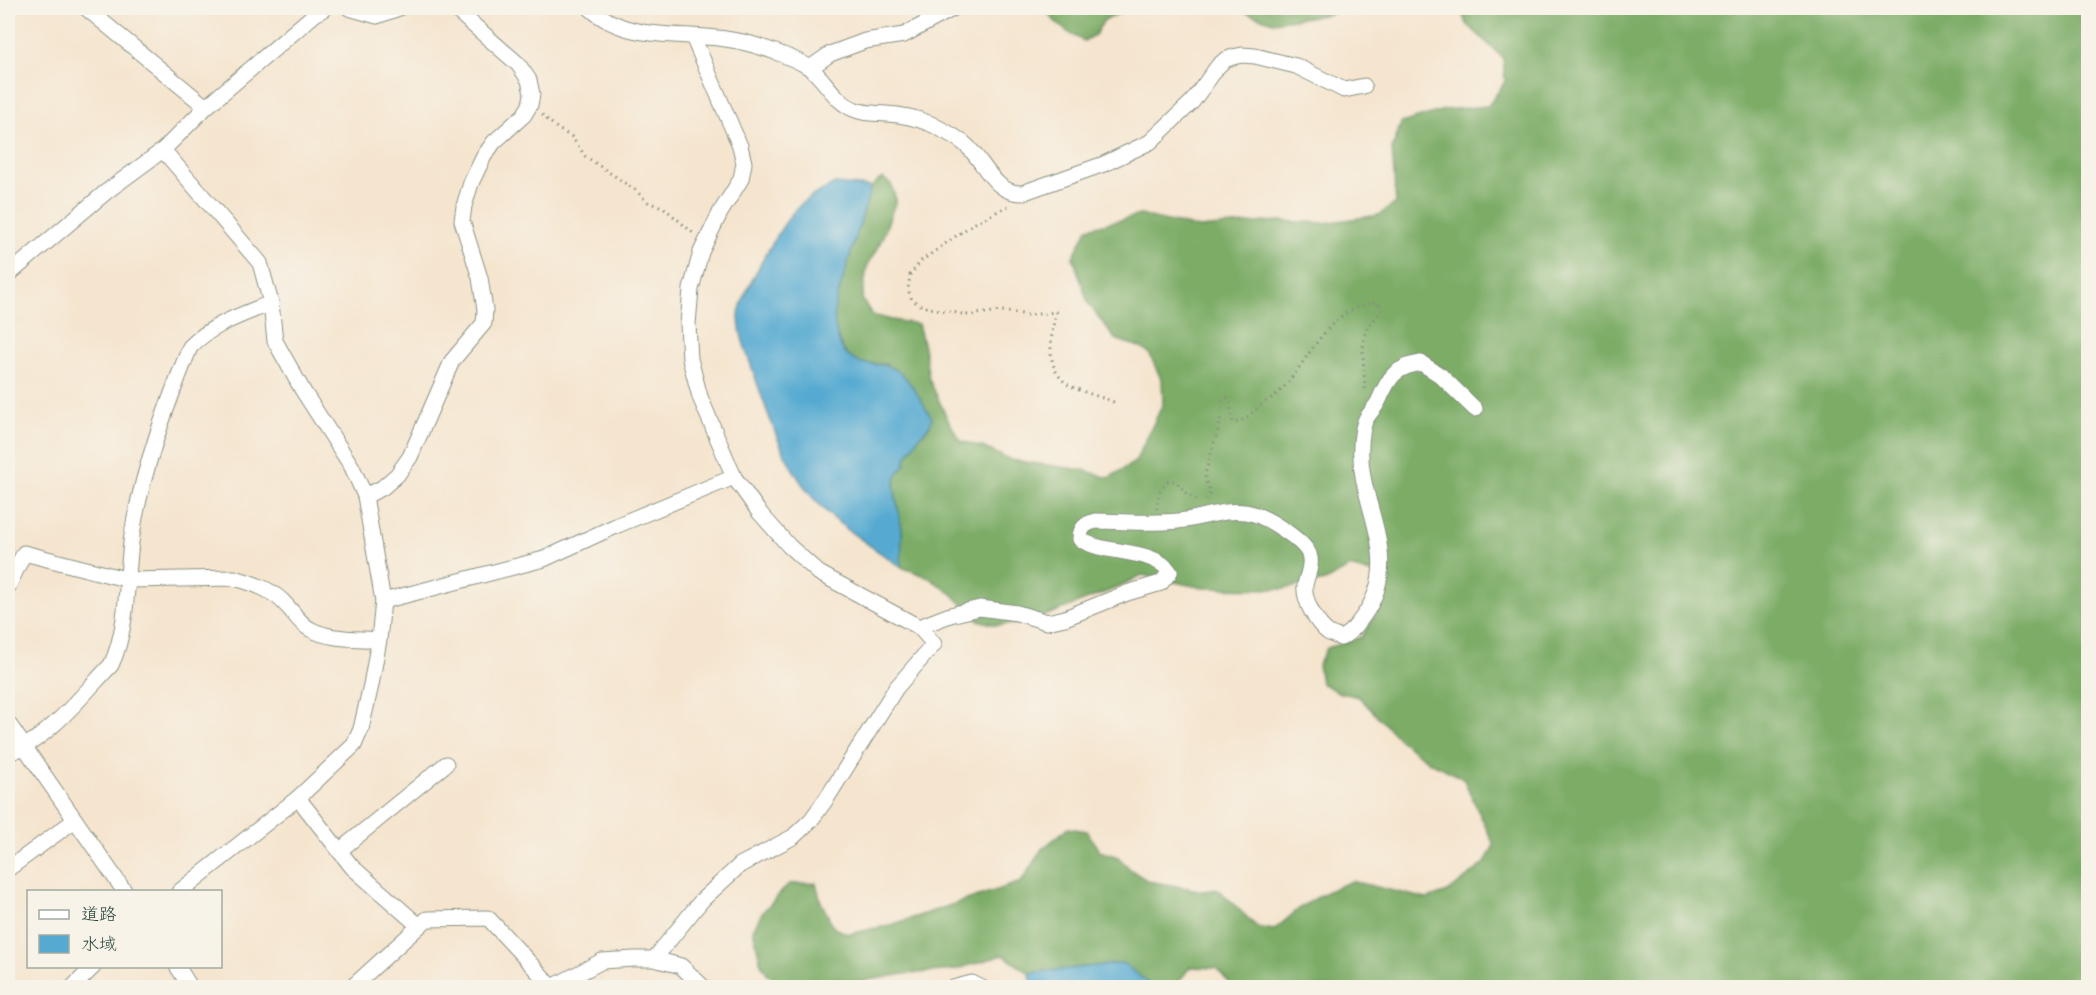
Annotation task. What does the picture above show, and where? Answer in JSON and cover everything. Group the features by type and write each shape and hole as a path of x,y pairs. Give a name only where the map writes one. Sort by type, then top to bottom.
{"street":[{"path":"86,8 206,107"},
{"path":"8,275 106,192 163,150 206,107 325,8"},
{"path":"348,8 377,16 399,8"},
{"path":"364,496 382,488 397,475 410,457 452,361 484,323 485,310 480,278 462,221 464,206 471,183 484,156 494,142 524,115 530,105 532,94 525,72 454,8"},
{"path":"590,8 606,21 624,28 738,41 795,60 810,68 845,106 858,111 917,118 964,143 998,185 1013,193 1022,193 1104,164 1150,142 1192,102 1218,66 1233,57 1255,56 1296,66 1344,90 1364,86"},
{"path":"810,68 830,54 865,41 904,35 954,8"},
{"path":"654,959 702,900 740,865 793,837 811,820 896,688 934,644 919,627 819,573 789,546 759,512 734,477 700,397 690,359 688,324 691,288 706,243 720,213 741,179 744,163 740,146 693,37"},
{"path":"163,150 261,263 271,303 275,341 303,391 352,466 364,496 383,601 379,640 361,729 354,745 298,798 180,890"},
{"path":"8,753 39,738 111,665 117,653 129,580 132,536 144,478 190,347 216,326 271,303"},
{"path":"919,627 950,615 980,608 1017,612 1047,622 1065,618 1127,593 1161,583 1170,572 1166,566 1152,559 1089,545 1080,539 1080,531 1086,524 1095,521 1157,523 1240,511 1255,514 1303,545 1309,554 1311,564 1304,588 1308,602 1319,624 1329,634 1341,638 1351,633 1370,606 1379,585 1378,533 1361,466 1361,445 1365,420 1377,405 1388,380 1404,366 1421,363 1440,375 1475,409"},
{"path":"383,601 544,559 618,525 734,477"},
{"path":"8,587 24,553 129,580 234,578 250,582 280,598 297,620 309,629 321,634 379,640"},
{"path":"8,723 124,890"},
{"path":"339,851 446,764"},
{"path":"298,798 352,867 418,925"},
{"path":"8,869 75,820"},
{"path":"351,987 426,919 488,918 552,987 602,961 654,959 681,966 704,987"},
{"path":"72,987 92,968"},
{"path":"178,968 191,987"},
{"path":"953,987 972,983 982,987"}],"path":[{"path":"530,105 558,129 572,136 585,156 635,190 649,203 663,207 706,243"},
{"path":"1013,193 1009,206 973,224 921,261 910,275 908,289 912,300 924,307 968,315 1002,311 1028,315 1056,312 1050,354 1055,370 1067,385 1116,403"},
{"path":"1157,523 1156,504 1160,491 1168,481 1176,481 1186,493 1199,501 1207,500 1210,494 1205,479 1206,471 1224,400 1227,398 1230,402 1233,423 1242,421 1281,391 1315,344 1349,310 1364,303 1378,303 1382,308 1379,316 1369,325 1364,342 1365,420"}],"green space":[{"path":"1045,8 1131,8 1104,20 1095,35 1084,41 1062,28"},
{"path":"1232,8 1342,8 1330,14 1273,22"},
{"path":"1459,8 2088,8 2088,987 1234,988 1216,968 1190,967 1177,987 1147,988 1147,982 1123,963 1029,973 1003,955 954,970 904,974 829,987 788,984 769,976 761,964 753,930 762,913 789,884 816,883 821,902 834,928 849,934 894,924 1021,882 1042,849 1068,828 1087,831 1099,851 1118,857 1131,870 1148,881 1204,891 1218,889 1257,927 1274,930 1301,907 1328,891 1352,881 1427,899 1448,892 1485,863 1494,845 1463,778 1430,762 1401,741 1359,697 1338,692 1321,683 1318,665 1327,648 1361,637 1382,604 1391,579 1350,567 1325,581 1283,589 1203,588 1142,575 1114,589 1027,623 996,625 978,620 952,594 928,577 901,567 902,530 894,487 897,474 905,465 907,456 919,437 930,426 886,364 859,362 847,354 839,341 835,320 835,305 871,187 882,178 891,184 896,200 882,239 867,267 862,299 872,315 918,324 929,379 949,422 961,441 982,447 1011,460 1083,470 1109,478 1135,462 1163,404 1162,381 1149,353 1140,347 1115,339 1088,303 1073,257 1088,228 1140,215 1199,228 1278,221 1325,223 1379,215 1396,203 1392,149 1401,123 1444,110 1488,106 1505,82 1503,58 1467,24"}],"water":[{"path":"835,184 871,187 835,305 837,336 843,350 854,360 865,364 887,366 904,376 932,418 930,425 907,456 905,465 897,474 894,487 902,530 901,567 826,512 797,476 771,421 741,332 739,316 746,293 782,228 801,204"},
{"path":"1123,963 1147,982 1147,987 1033,987 1029,973"}],"waterway":[{"path":"8,711 15,721"}]}
